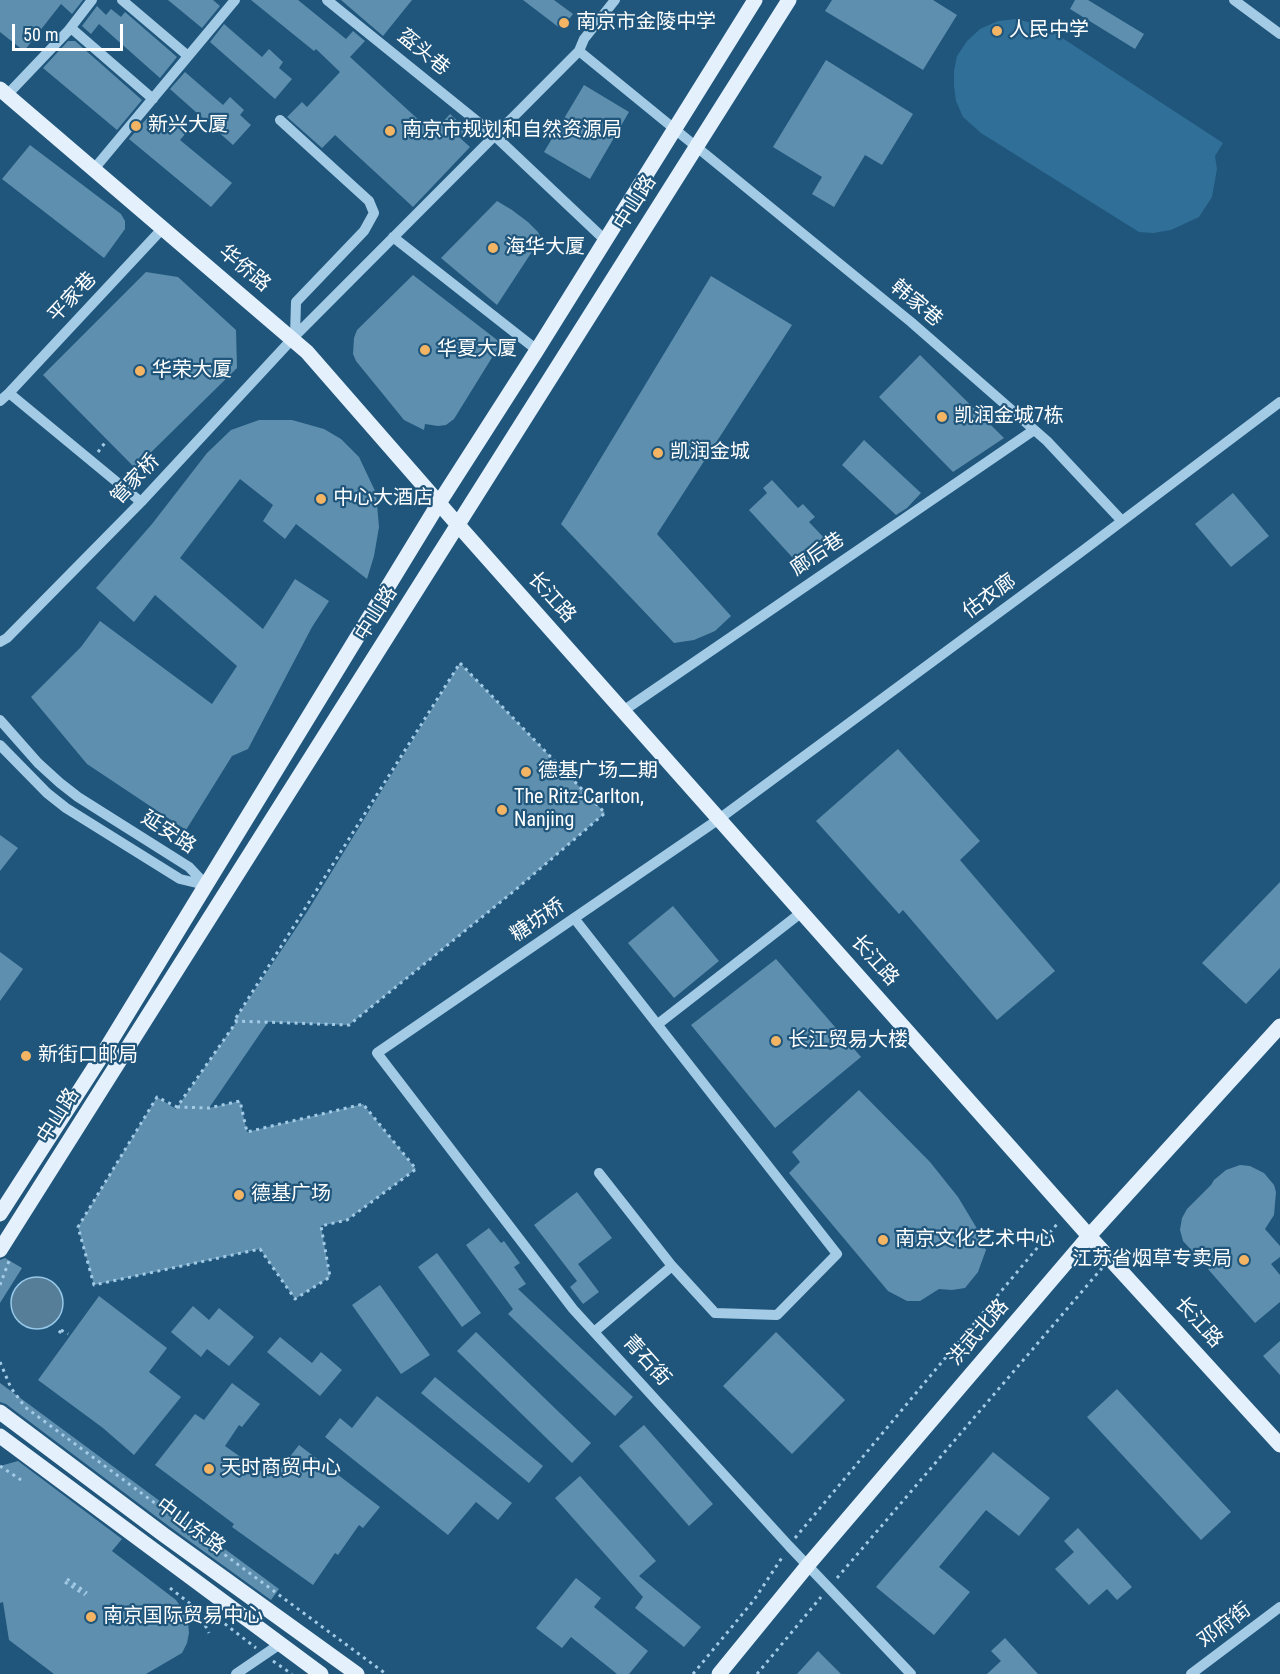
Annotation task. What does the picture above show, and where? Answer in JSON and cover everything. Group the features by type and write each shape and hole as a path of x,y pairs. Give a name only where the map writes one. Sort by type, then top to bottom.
{"main road":[{"name":"中山路","path":"0,1214 101,1057 439,503 755,0"},
{"path":"770,30 789,0"},
{"path":"733,88 746,69"},
{"name":"华侨路","path":"4,92 293,337 439,503"},
{"name":"中山路","path":"69,1139 696,148"},
{"name":"长江路","path":"439,503 1089,1236 1280,1445"},
{"name":"洪武北路","path":"719,1674 808,1565 1089,1236 1280,1026"},
{"path":"0,1403 22,1429"},
{"name":"中山东路","path":"0,1412 174,1542 357,1674"},
{"name":"中山东路","path":"4,1441 321,1674"}],"street":[{"path":"4,92 71,28 92,0"},
{"path":"123,0 188,56"},
{"path":"94,169 235,0"},
{"name":"盔头巷","path":"327,0 494,135 605,240"},
{"name":"管家桥","path":"0,642 7,638 141,502 293,337 579,51 584,39 615,0"},
{"path":"1234,0 1280,34"},
{"path":"71,28 153,99"},
{"path":"746,69 770,30"},
{"name":"韩家巷","path":"579,51 911,322 1047,441 1122,521"},
{"path":"85,1114 733,88"},
{"path":"280,120 369,201 374,213 364,231 296,302 293,337"},
{"name":"平家巷","path":"0,401 163,228"},
{"path":"393,237 537,350"},
{"path":"9,393 141,502"},
{"name":"估衣廊","path":"719,819 1280,402"},
{"name":"廊后巷","path":"623,711 1034,430"},
{"name":"延安路","path":"0,720 38,763 60,783 78,797 189,867 206,885"},
{"name":"延安路","path":"0,745 47,793 66,807 180,879 206,885"},
{"name":"糖坊桥","path":"377,1053 719,819"},
{"path":"658,1024 802,912"},
{"path":"574,918 837,1254 777,1315 715,1313 672,1266 599,1173"},
{"name":"青石街","path":"377,1053 573,1309 789,1546 911,1674"},
{"path":"0,1250 69,1139"},
{"path":"594,1332 672,1266"},
{"name":"邓府街","path":"1191,1674 1280,1607"},
{"path":"236,1674 280,1644"}],"path":[{"path":"460,663 605,813 514,891 349,1025 237,1021 234,1021 460,663"},
{"path":"177,1107 237,1021"},
{"path":"157,1097 177,1107 209,1108 240,1101 247,1132 363,1104 416,1169 347,1220 321,1226 330,1277 296,1299 260,1249 94,1286 78,1227 157,1097"},
{"path":"693,1674 754,1600 789,1546 1059,1221"},
{"path":"758,1674 1110,1258"},
{"path":"61,1330 68,1334"},
{"path":"0,1362 11,1388 24,1407 386,1674"},
{"path":"0,1466 21,1480"},
{"path":"66,1581 86,1594"},
{"path":"170,1588 197,1609 209,1634"}],"shaded area":[{"path":"1017,19 1050,30 1223,143 1215,156 1217,169 1212,197 1199,217 1171,230 1153,233 1139,232 981,133 963,117 956,101 954,86 957,56 967,41 980,29 998,21"},
{"path":"32,1277 42,1277 56,1284 63,1303 56,1322 42,1329 32,1329 22,1325 15,1318 11,1308 11,1298 15,1288 22,1281"}],"building":[{"path":"0,0 83,0 72,14 61,4 24,51 0,32"},
{"path":"168,0 213,0 220,6 202,28"},
{"name":"南京市规划和自然资源局","path":"251,0 298,0 346,39 353,31 365,41 350,57 433,133 450,114 466,129 459,137 470,147 413,207 335,135 322,148 287,117 302,102 307,107 340,72 316,49 314,51"},
{"path":"341,0 412,0 383,36"},
{"path":"523,0 554,0 573,14 561,29"},
{"path":"832,0 933,0 957,15 923,70 825,11"},
{"path":"1075,0 1088,0 1144,34 1135,49 1070,9"},
{"path":"97,6 106,15 111,9 121,17 125,12 177,57 160,78 99,24 91,34 82,26"},
{"path":"224,24 262,57 269,49 283,62 279,68 292,79 275,99 210,42"},
{"path":"68,41 75,41 142,100 117,130 43,68"},
{"path":"826,60 913,114 882,165 865,155 834,207 812,194 822,177 773,147"},
{"path":"185,72 223,105 230,97 244,110 240,115 251,125 233,145 170,89"},
{"path":"584,85 629,112 590,179 544,152"},
{"path":"148,117 165,131 174,121 187,132 180,140 232,183 211,207 129,139"},
{"path":"30,145 121,214 125,221 125,229 104,258 2,179"},
{"name":"海华大厦","path":"497,201 528,222 541,238 497,305 441,258"},
{"name":"华荣大厦","path":"146,272 178,277 236,330 237,368 135,468 43,375"},
{"name":"华夏大厦","path":"413,275 501,343 454,419 446,425 425,424 424,430 404,420 356,361 353,354 357,330"},
{"name":"凯润金城","path":"711,276 792,325 657,534 731,616 715,631 694,640 674,643 561,524"},
{"name":"凯润金城7栋","path":"920,355 1004,438 953,472 879,397"},
{"path":"259,420 292,420 324,429 341,439 359,457 376,493 379,527 374,556 367,579 296,524 285,539 263,521 273,505 240,479 180,558 263,629 295,579 329,601 312,627 248,749 232,756 186,830 87,764 31,697 81,647 100,621 212,704 237,666 155,595 134,622 96,588 152,524 207,453 231,430"},
{"path":"864,440 921,493 907,508 896,515 842,465"},
{"path":"772,480 798,508 803,504 815,517 809,522 830,544 803,569 749,510 767,493 763,488"},
{"path":"1233,493 1269,536 1231,567 1195,524"},
{"path":"460,663 605,813 514,891 349,1025 268,1022 209,1108 240,1101 247,1132 363,1104 416,1169 347,1220 321,1226 330,1277 295,1299 260,1249 94,1285 78,1227 157,1097 176,1109 237,1021 234,1021 307,912"},
{"path":"898,749 980,841 960,860 1055,971 997,1020 903,910 899,914 816,821"},
{"path":"0,835 18,848 0,871"},
{"path":"1280,882 1280,968 1246,1004 1202,963"},
{"path":"673,906 719,961 674,998 628,943"},
{"path":"0,952 23,969 0,1001"},
{"name":"长江贸易大楼","path":"776,959 861,1057 775,1128 691,1025"},
{"path":"859,1090 930,1162 958,1197 976,1227 986,1250 978,1272 965,1288 939,1289 920,1301 907,1301 888,1291 789,1173 800,1162 792,1152"},
{"name":"江苏省烟草专卖局","path":"1240,1165 1250,1166 1264,1173 1274,1185 1276,1192 1274,1215 1265,1229 1280,1246 1280,1257 1271,1264 1280,1275 1280,1302 1255,1323 1208,1269 1213,1265 1194,1253 1183,1241 1180,1230 1182,1218 1187,1209 1226,1170"},
{"path":"577,1192 612,1238 578,1264 599,1292 583,1304 570,1287 577,1281 534,1225"},
{"path":"489,1228 501,1243 504,1241 520,1263 514,1267 526,1284 518,1289 633,1397 615,1416 508,1314 513,1309 466,1245"},
{"path":"437,1253 481,1313 462,1327 418,1267"},
{"path":"5,1258 22,1268 0,1303 0,1260"},
{"path":"380,1285 430,1355 401,1374 352,1305"},
{"path":"99,1296 167,1348 149,1372 181,1397 134,1455 103,1428 38,1380"},
{"path":"193,1306 209,1320 219,1308 254,1337 229,1366 207,1349 201,1357 171,1332"},
{"path":"476,1332 591,1443 572,1463 457,1351"},
{"path":"776,1332 845,1400 792,1454 723,1386"},
{"path":"280,1337 312,1363 321,1352 342,1370 320,1396 267,1352"},
{"path":"1280,1341 1280,1375 1263,1356"},
{"path":"435,1377 543,1466 529,1483 421,1393"},
{"path":"0,1383 279,1589 271,1600 6,1404 0,1402"},
{"path":"232,1383 260,1404 242,1427 239,1425 225,1446 269,1477 271,1475 274,1477 299,1445 380,1507 363,1528 359,1525 338,1555 335,1553 313,1585 232,1527 234,1524 155,1465 195,1414 204,1420"},
{"path":"1117,1389 1231,1512 1201,1540 1087,1417"},
{"path":"377,1396 512,1503 498,1520 476,1502 448,1535 325,1437 340,1418 352,1428"},
{"path":"644,1425 713,1504 689,1526 619,1446"},
{"path":"993,1452 1050,1498 1019,1536 986,1510 939,1567 970,1592 934,1635 876,1587"},
{"path":"18,1461 122,1539 112,1551 176,1600 188,1622 189,1633 182,1653 146,1674 54,1674 9,1640 3,1602 0,1603 0,1466"},
{"path":"580,1476 656,1561 639,1576 701,1627 684,1647 635,1608 643,1597 555,1498"},
{"path":"1078,1528 1132,1587 1117,1600 1107,1589 1089,1605 1055,1569 1074,1552 1064,1541"},
{"path":"576,1578 601,1598 594,1607 648,1651 629,1674 617,1674 571,1637 562,1648 536,1628"},
{"path":"1005,1638 1038,1674 987,1674 1001,1661 991,1651"},
{"path":"818,1651 841,1674 797,1674"}],"place":[{"name":"南京市金陵中学","path":"564,23"},
{"name":"人民中学","path":"997,31"},
{"name":"新兴大厦","path":"136,126"},
{"name":"南京市规划和自然资源局","path":"390,131"},
{"name":"海华大厦","path":"493,248"},
{"name":"华夏大厦","path":"425,350"},
{"name":"华荣大厦","path":"140,371"},
{"name":"凯润金城7栋","path":"942,417"},
{"name":"凯润金城","path":"658,453"},
{"name":"中心大酒店","path":"321,499"},
{"name":"德基广场二期","path":"526,772"},
{"name":"The Ritz-Carlton, Nanjing","path":"502,810"},
{"name":"长江贸易大楼","path":"776,1041"},
{"name":"新街口邮局","path":"26,1056"},
{"name":"德基广场","path":"239,1195"},
{"name":"南京文化艺术中心","path":"883,1240"},
{"name":"江苏省烟草专卖局","path":"1244,1260"},
{"name":"天时商贸中心","path":"209,1469"},
{"name":"南京国际贸易中心","path":"91,1617"}]}
